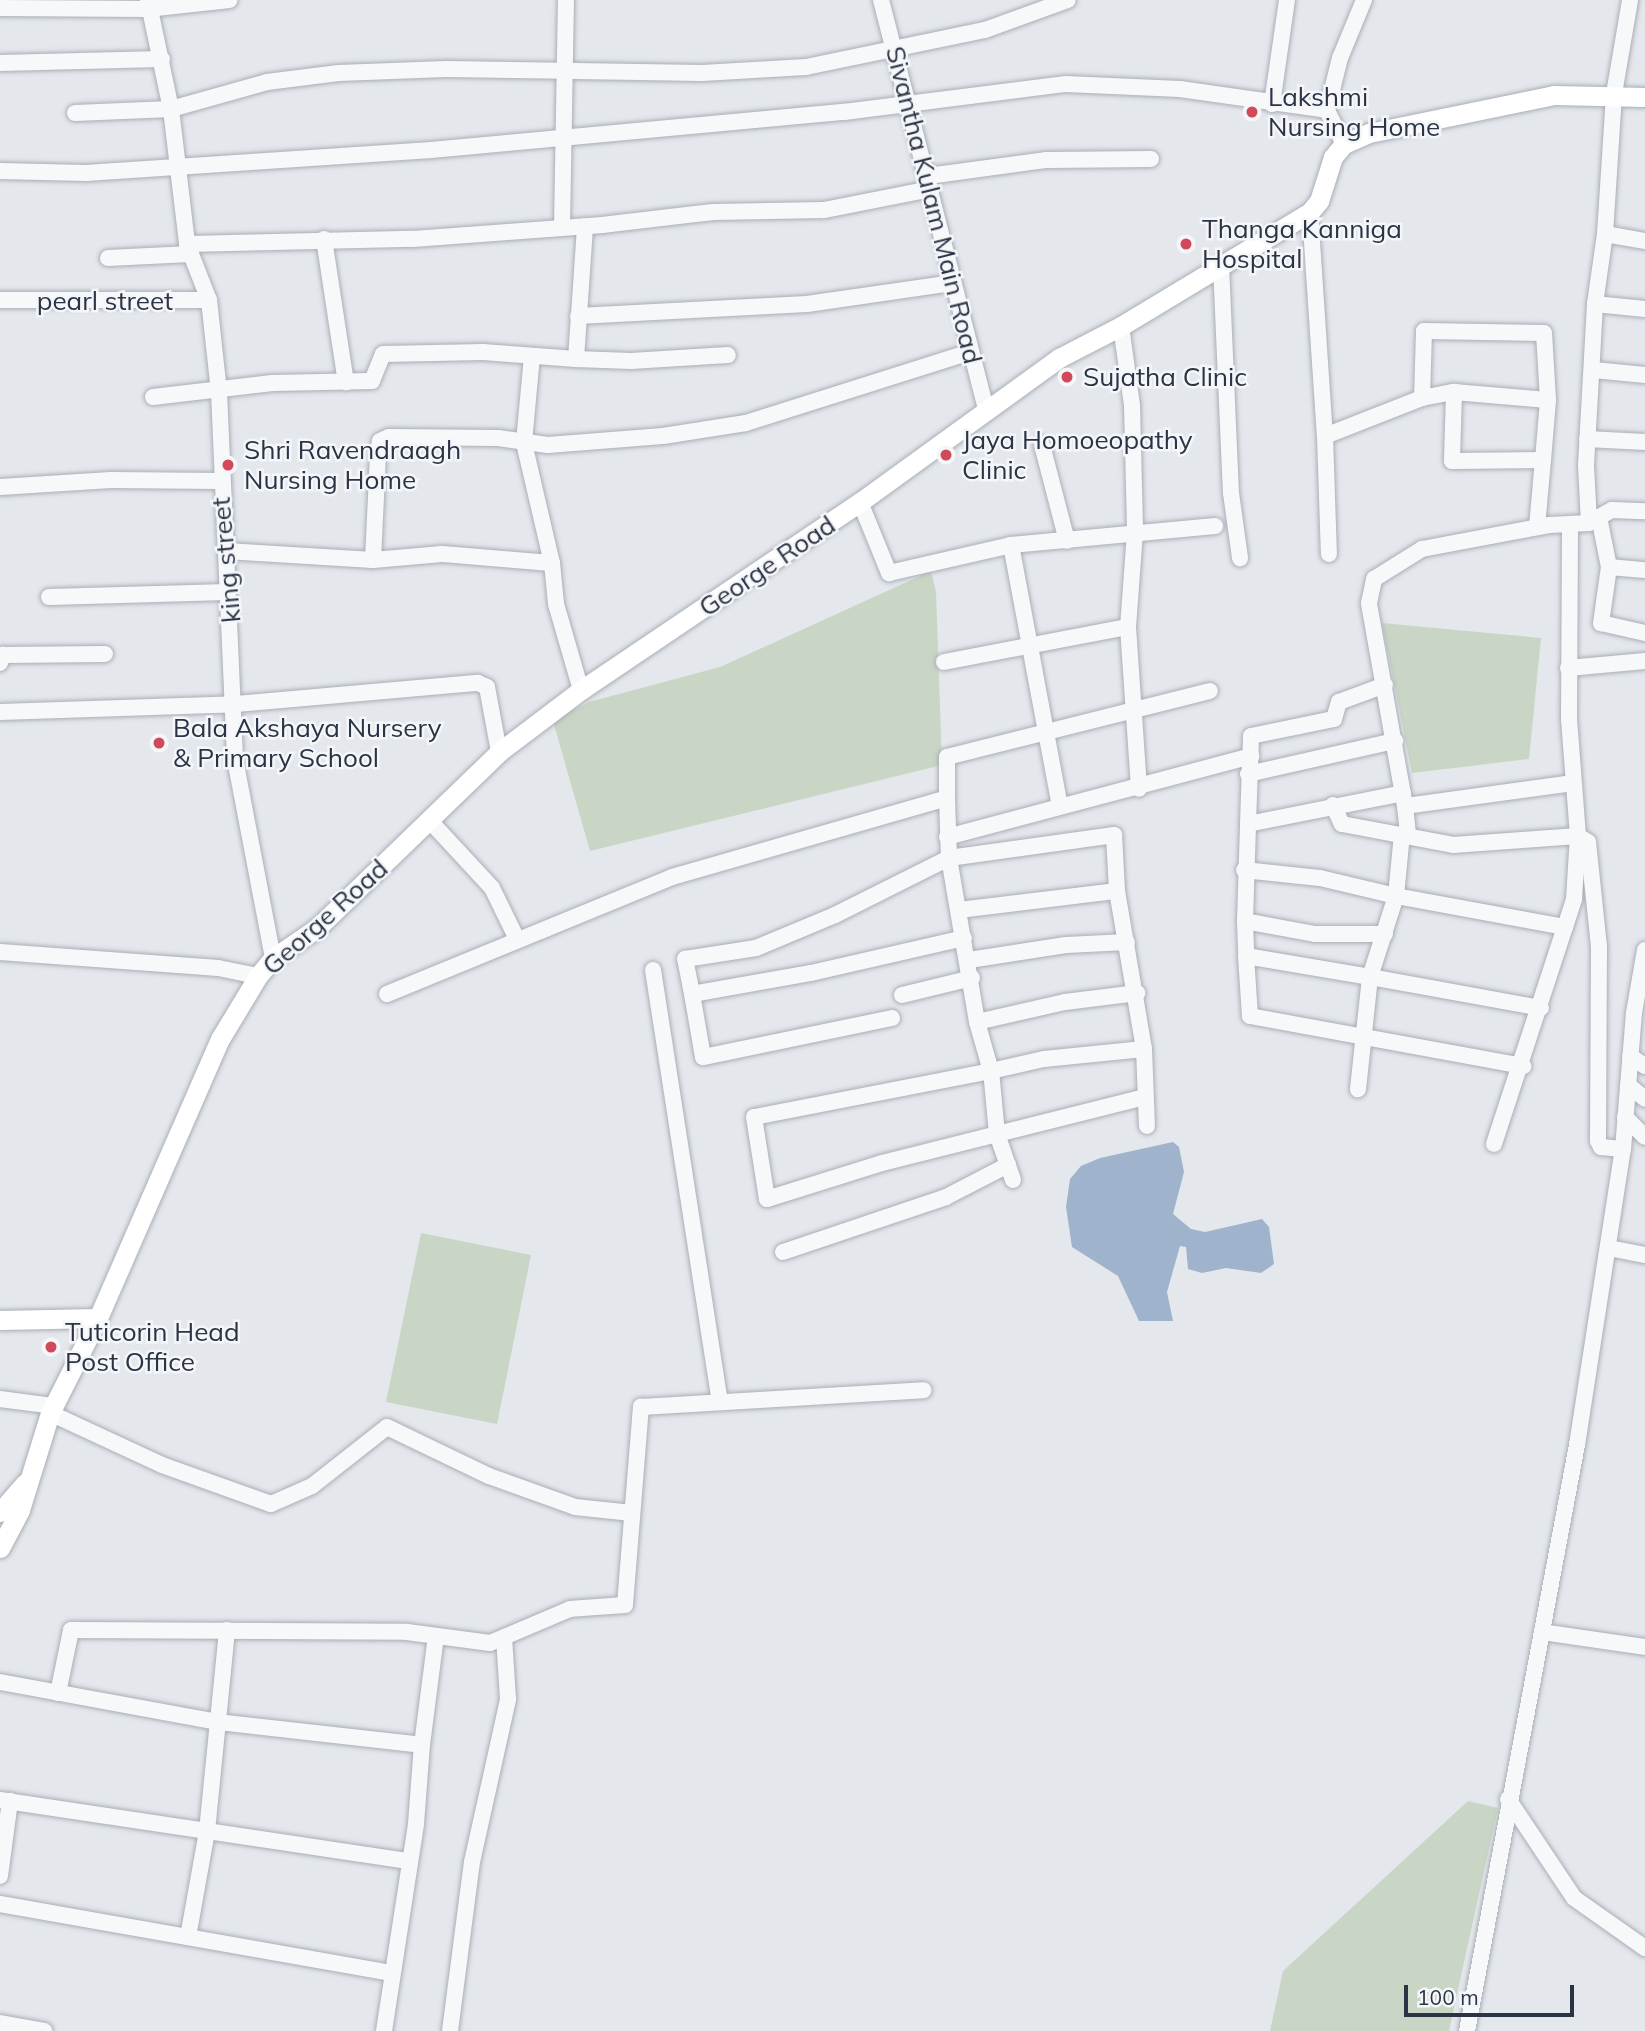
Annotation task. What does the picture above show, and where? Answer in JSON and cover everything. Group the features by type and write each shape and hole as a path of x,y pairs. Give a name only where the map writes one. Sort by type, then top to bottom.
{"main road":[{"path":"1310,212 1319,201 1333,157 1344,144 1368,133 1554,95 1614,94 1645,97"},
{"name":"George Road","path":"0,1548 20,1510 26,1482 52,1410 98,1318 220,1040 258,976 273,958 317,928 499,752 581,690 860,502 1059,358 1121,326 1310,212"},
{"path":"0,1320 98,1318"},
{"path":"0,1511 26,1482"}],"street":[{"path":"0,8 147,5 230,0"},
{"path":"562,227 561,137 566,0"},
{"name":"Sivantha Kulam Main Road","path":"881,0 897,51 906,105 930,183 986,410"},
{"path":"75,113 171,109 267,82 338,73 446,69 757,72 897,51 985,30 1035,6 1068,0"},
{"path":"1272,104 1287,0"},
{"path":"1344,144 1327,110 1340,58 1364,0"},
{"path":"1630,0 1614,94 1605,234 1595,304 1594,370 1587,439 1594,520 1609,567 1601,623 1645,633"},
{"name":"king street","path":"147,5 163,59 188,249 209,300 219,392 220,481 236,704 235,759 273,958"},
{"path":"0,62 163,59"},
{"path":"0,171 86,173 561,137 906,105 1066,83 1180,89 1327,110"},
{"path":"108,258 324,239 412,239 585,226 713,212 824,210 930,183 1047,160 1151,159"},
{"path":"1310,212 1325,436 1329,554"},
{"path":"576,359 585,226"},
{"path":"1605,234 1645,242"},
{"path":"324,239 346,382"},
{"path":"1221,265 1231,493 1240,558"},
{"path":"578,316 807,304 953,283"},
{"name":"pearl street","path":"0,300 209,300"},
{"path":"1595,304 1645,309"},
{"path":"1121,326 1132,405 1135,532 1128,627 1131,709 1139,789"},
{"path":"1422,398 1424,331 1544,333 1548,400 1537,527"},
{"path":"153,397 219,392 272,383 372,381 383,354 442,351 631,361 728,355"},
{"path":"373,560 380,440 452,437 524,443 663,436 746,423 970,352"},
{"path":"532,356 524,443 552,563 556,604 581,690"},
{"path":"1594,370 1645,375"},
{"path":"1325,436 1422,398 1454,392 1548,400"},
{"path":"1454,392 1452,461 1543,460"},
{"path":"1587,439 1645,442"},
{"path":"1042,445 1067,541"},
{"path":"0,487 111,480 220,481"},
{"path":"860,502 889,573 1011,545 1215,526"},
{"path":"1358,1089 1366,1036 1370,977 1396,896 1405,834 1404,799 1395,741 1369,603 1374,579 1422,549 1537,527 1570,525 1594,520 1612,510 1645,511"},
{"path":"1494,1144 1523,1066 1574,899 1578,836 1572,783 1568,668 1570,525"},
{"path":"1011,545 1048,729 1060,806"},
{"path":"226,551 373,560 454,554 552,563"},
{"path":"1609,567 1645,570"},
{"path":"49,597 228,592"},
{"path":"944,662 1128,627"},
{"path":"0,663 3,654 105,654"},
{"path":"1568,668 1645,661"},
{"path":"0,712 236,704 478,683 487,687 499,752"},
{"path":"1385,685 1339,702 1334,719 1251,736 1244,870 1250,1016 1523,1066"},
{"path":"783,1252 1010,1173 997,1134 991,1071 977,1021 969,960 949,858 947,757 1048,729 1210,691"},
{"path":"1248,774 1395,741"},
{"path":"947,837 1060,806 1139,789 1251,757"},
{"path":"1248,824 1333,805 1572,783"},
{"path":"387,994 672,877 947,798"},
{"path":"1333,805 1342,824 1453,845 1578,836 1588,842 1599,946 1598,1141 1601,1147 1623,1149"},
{"path":"430,821 492,888 517,939"},
{"path":"892,1018 703,1057 685,959 756,948 835,915 949,858 1114,835 1117,891 1137,993 1144,1049 1147,1126"},
{"path":"1244,870 1320,878 1396,896 1565,928"},
{"path":"959,910 1117,891"},
{"path":"1245,920 1315,934 1385,934"},
{"path":"692,994 777,981 964,937"},
{"path":"969,960 1066,945 1127,942"},
{"path":"1467,2031 1508,1798 1542,1632 1609,1248 1623,1149 1630,1056 1645,950"},
{"path":"0,952 218,968 258,976"},
{"path":"1246,956 1541,1008"},
{"path":"653,970 720,1402"},
{"path":"902,995 972,978"},
{"path":"977,1021 1065,1002 1137,993"},
{"path":"1144,1049 1044,1059 754,1116 752,1122 767,1199 997,1134 1144,1097"},
{"path":"1630,1056 1645,1066"},
{"path":"1628,1085 1645,1099"},
{"path":"1625,1116 1645,1137"},
{"path":"1609,1248 1645,1255"},
{"path":"58,1693 71,1630 228,1630 436,1636 490,1643 570,1609 625,1605 641,1407 923,1390"},
{"path":"0,1399 52,1410 162,1465 271,1504 312,1486 387,1427 489,1476 575,1507 632,1513"},
{"path":"188,1937 207,1831 228,1630"},
{"path":"1542,1632 1645,1647"},
{"path":"384,2031 408,1861 416,1824 422,1745 436,1636"},
{"path":"450,2031 472,1862 508,1699 504,1637"},
{"path":"0,1682 218,1722 422,1745"},
{"path":"1508,1798 1574,1898 1645,1948"},
{"path":"0,1876 5,1800 408,1861"},
{"path":"0,1904 392,1973"},
{"path":"0,2023 44,2031"}],"green space":[{"path":"931,571 936,592 942,765 590,851 553,721 589,702 720,667"},
{"path":"1382,623 1541,638 1529,759 1412,773"},
{"path":"421,1233 531,1255 497,1424 386,1402"},
{"path":"1468,1801 1498,1808 1449,2031 1270,2031 1283,1971"}],"water":[{"path":"1173,1142 1179,1147 1184,1172 1173,1214 1191,1229 1205,1232 1262,1219 1269,1227 1274,1264 1261,1273 1226,1268 1202,1273 1188,1269 1186,1247 1180,1246 1167,1292 1173,1321 1139,1321 1118,1276 1072,1247 1066,1207 1070,1179 1081,1166 1100,1158"}],"place":[{"name":"Lakshmi Nursing Home","path":"1252,112"},
{"name":"Thanga Kanniga Hospital","path":"1186,244"},
{"name":"Sujatha Clinic","path":"1067,377"},
{"name":"Jaya Homoeopathy Clinic","path":"946,455"},
{"name":"Shri Ravendraagh Nursing Home","path":"228,465"},
{"name":"Bala Akshaya Nursery & Primary School","path":"159,743"},
{"name":"Tuticorin Head Post Office","path":"51,1347"}]}
